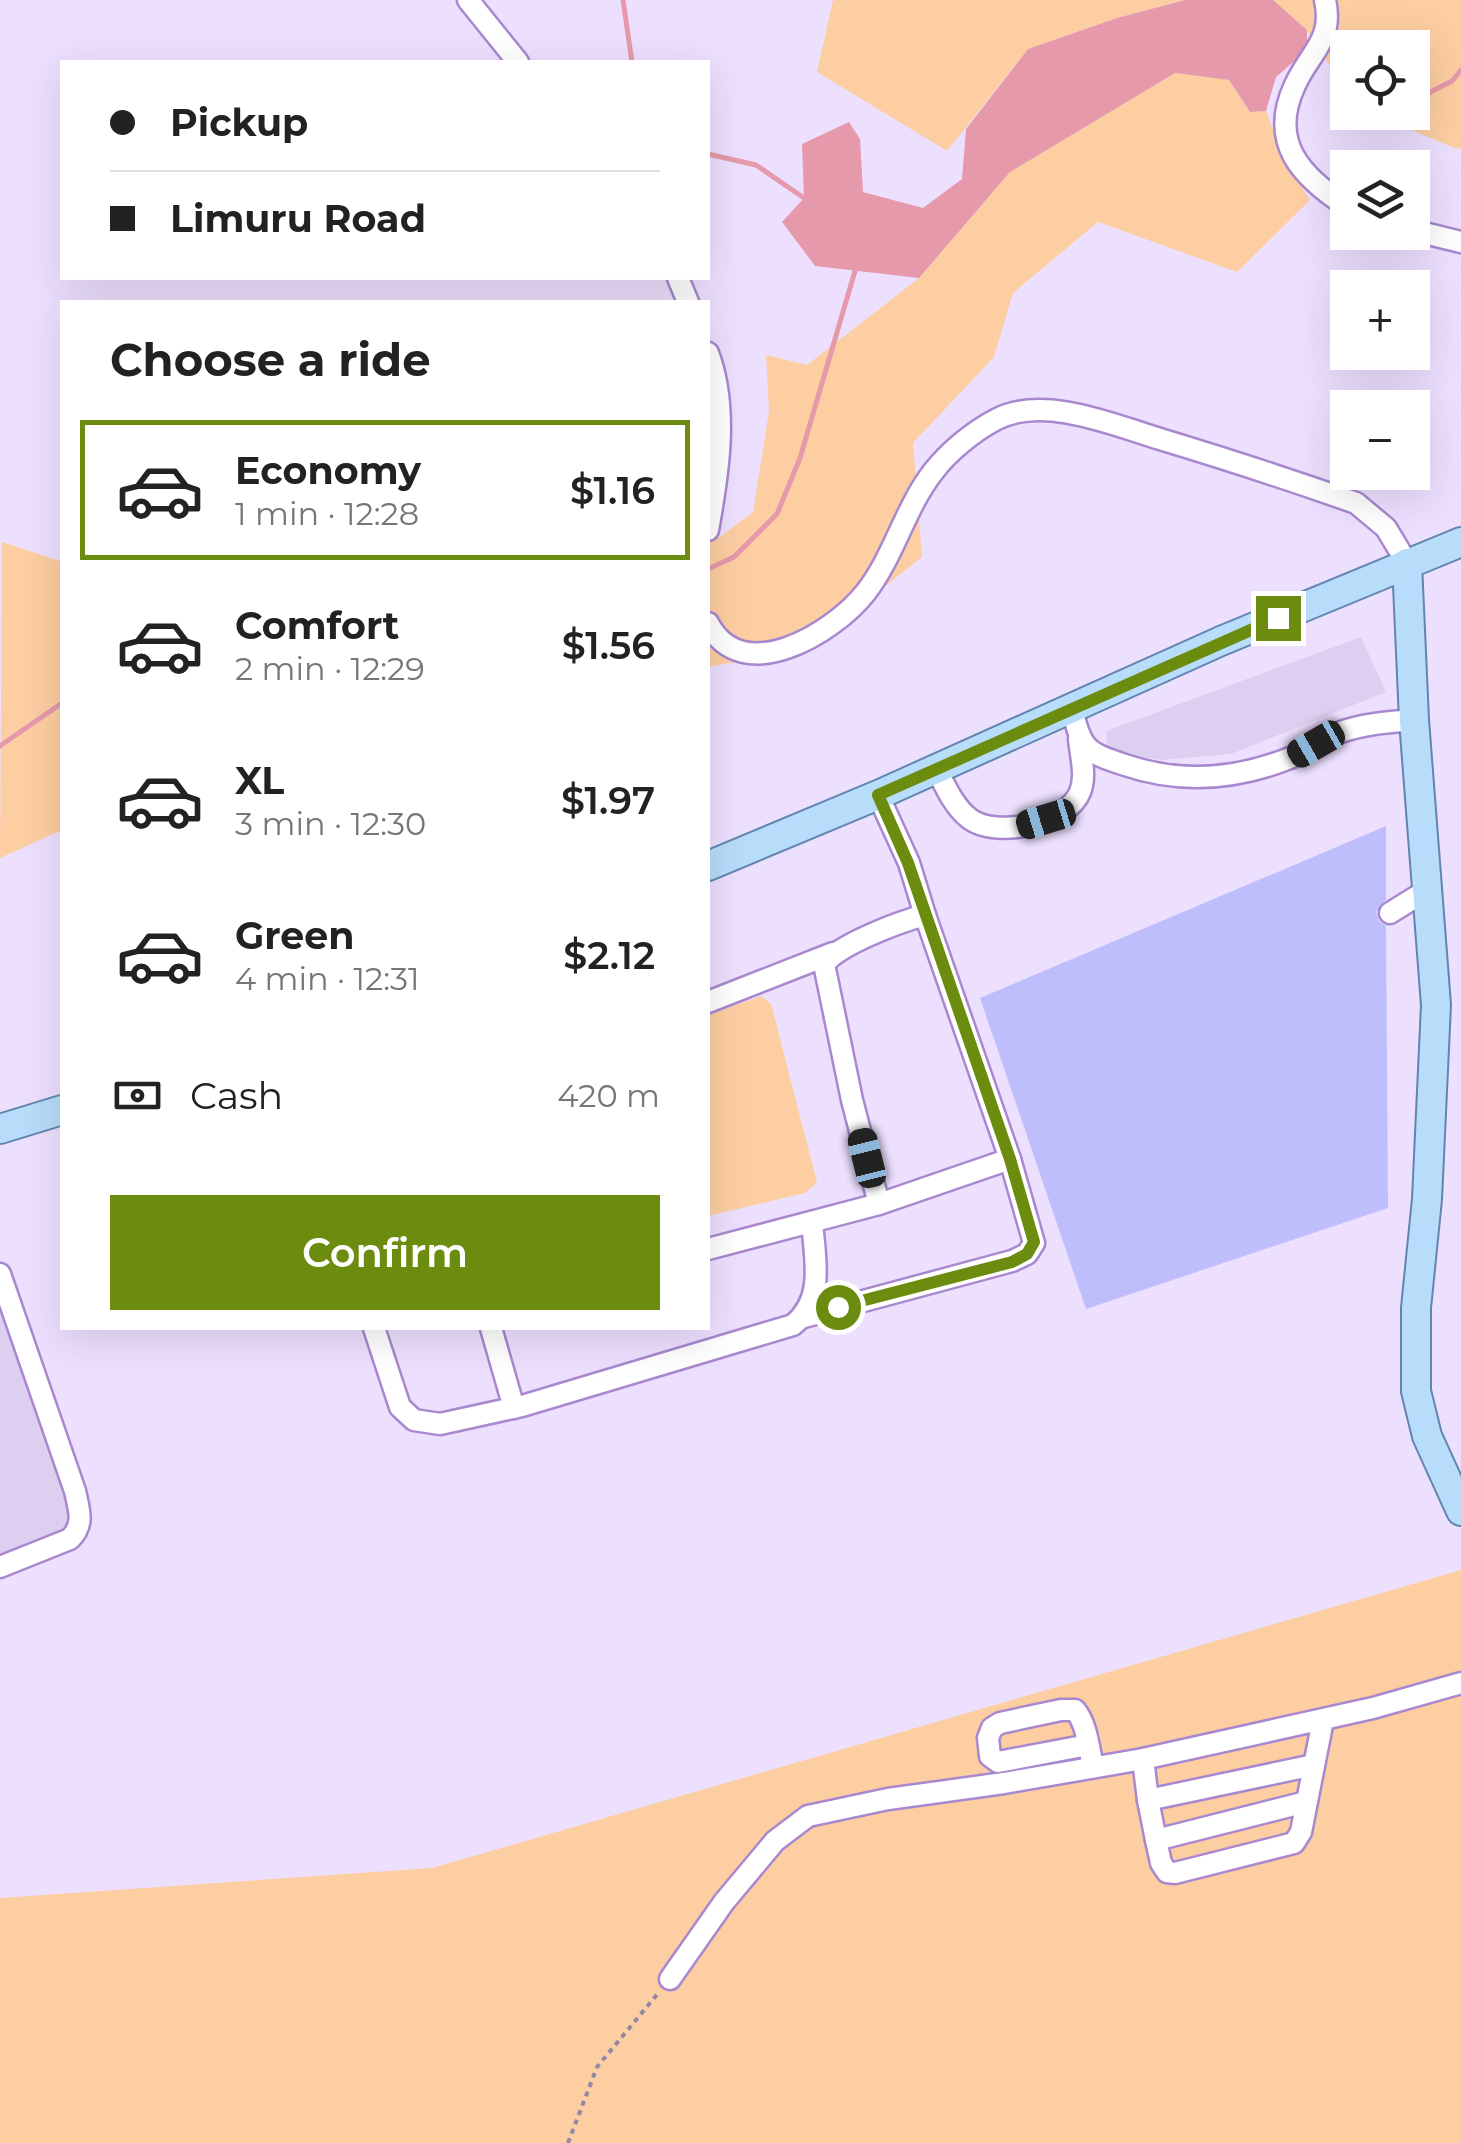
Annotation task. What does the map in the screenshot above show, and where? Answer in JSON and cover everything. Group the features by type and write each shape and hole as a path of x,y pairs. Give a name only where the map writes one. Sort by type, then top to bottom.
{"main road":[{"path":"710,865 936,768 1075,723 1221,641 1461,542"},
{"path":"1408,563 1414,720 1436,1005 1427,1200 1416,1308 1416,1391 1427,1436 1461,1511"},
{"path":"0,1129 60,1111"}],"street":[{"path":"468,0 516,60"},
{"path":"1325,0 1329,23 1293,87 1284,118 1284,140 1310,177 1330,193"},
{"path":"1430,234 1461,242"},
{"path":"710,362 717,395 719,440 710,520"},
{"path":"710,624 734,649 752,655 785,650 833,622 866,592 912,501 951,451 1000,417 1037,410 1126,426 1356,503 1386,528 1408,563"},
{"path":"1075,723 1092,755 1162,776 1192,779 1240,774 1294,756 1334,734 1370,724 1414,720"},
{"path":"936,768 953,800 974,822 987,828 1024,826 1072,806 1079,796 1083,773 1075,723"},
{"path":"804,1316 1012,1262 1027,1254 1034,1242 1010,1159 908,863 878,795"},
{"path":"1390,914 1427,890"},
{"path":"710,1001 925,915"},
{"path":"833,953 824,964 826,982 879,1204"},
{"path":"710,1248 879,1204 1010,1159"},
{"path":"375,1330 392,1389 400,1407 414,1420 440,1424 514,1408 793,1326 804,1316 816,1290 812,1222"},
{"path":"0,1274 80,1518 78,1531 70,1539 0,1567"},
{"path":"493,1330 514,1408"},
{"path":"670,1979 724,1902 775,1841 808,1816 857,1804 1004,1784 1143,1759 1323,1720 1461,1683"},
{"path":"1088,1746 998,1762 990,1756 988,1738 992,1728 1000,1724 1075,1710 1081,1717 1088,1746 1093,1767"},
{"path":"1143,1759 1161,1863 1167,1872 1192,1869 1294,1842 1300,1832 1323,1720"},
{"path":"1148,1800 1314,1765"},
{"path":"1156,1840 1306,1802"}],"path":[{"path":"568,2143 597,2067 670,1979"}],"shaded area":[{"path":"833,0 1185,0 1117,18 1028,49 947,151 817,72"},
{"path":"1185,0 1273,0 1307,30 1307,50 1276,77 1266,111 1250,112 1229,80 1175,73 1010,172 919,278 815,266 782,222 804,198 802,144 849,122 860,139 863,192 923,208 962,179 966,129 1028,49 1117,18"},
{"path":"1273,0 1461,0 1461,148 1412,130 1430,130 1430,30 1330,30 1330,66 1307,30"},
{"path":"1175,73 1229,80 1250,112 1266,111 1286,163 1310,200 1237,272 1098,222 1013,293 994,357 913,443 922,557 805,650 710,667 710,537 720,537 753,512 769,411 766,355 807,365 919,278 1010,172"},
{"path":"2,542 60,561 60,831 0,858"},
{"path":"1361,637 1386,692 1231,754 1161,760 1129,755 1107,745 1106,731"},
{"path":"761,996 771,1004 817,1182 805,1193 710,1216 710,1014"},
{"path":"0,1306 84,1538 0,1565"},
{"path":"1461,1570 1461,2143 0,2143 0,1898 432,1868"}],"building":[{"path":"1386,826 1386,899 1376,912 1386,926 1388,1208 1086,1309 980,998"}],"waterway":[{"path":"623,0 632,60"},
{"path":"1430,92 1452,81 1461,70"},
{"path":"710,154 756,165 804,198"},
{"path":"710,568 734,557 777,514 800,458 855,271"},
{"path":"0,746 60,704"}],"route":[{"path":"838,1307 1012,1262 1027,1254 1034,1242 1010,1159 908,863 878,795 1278,618"}]}
